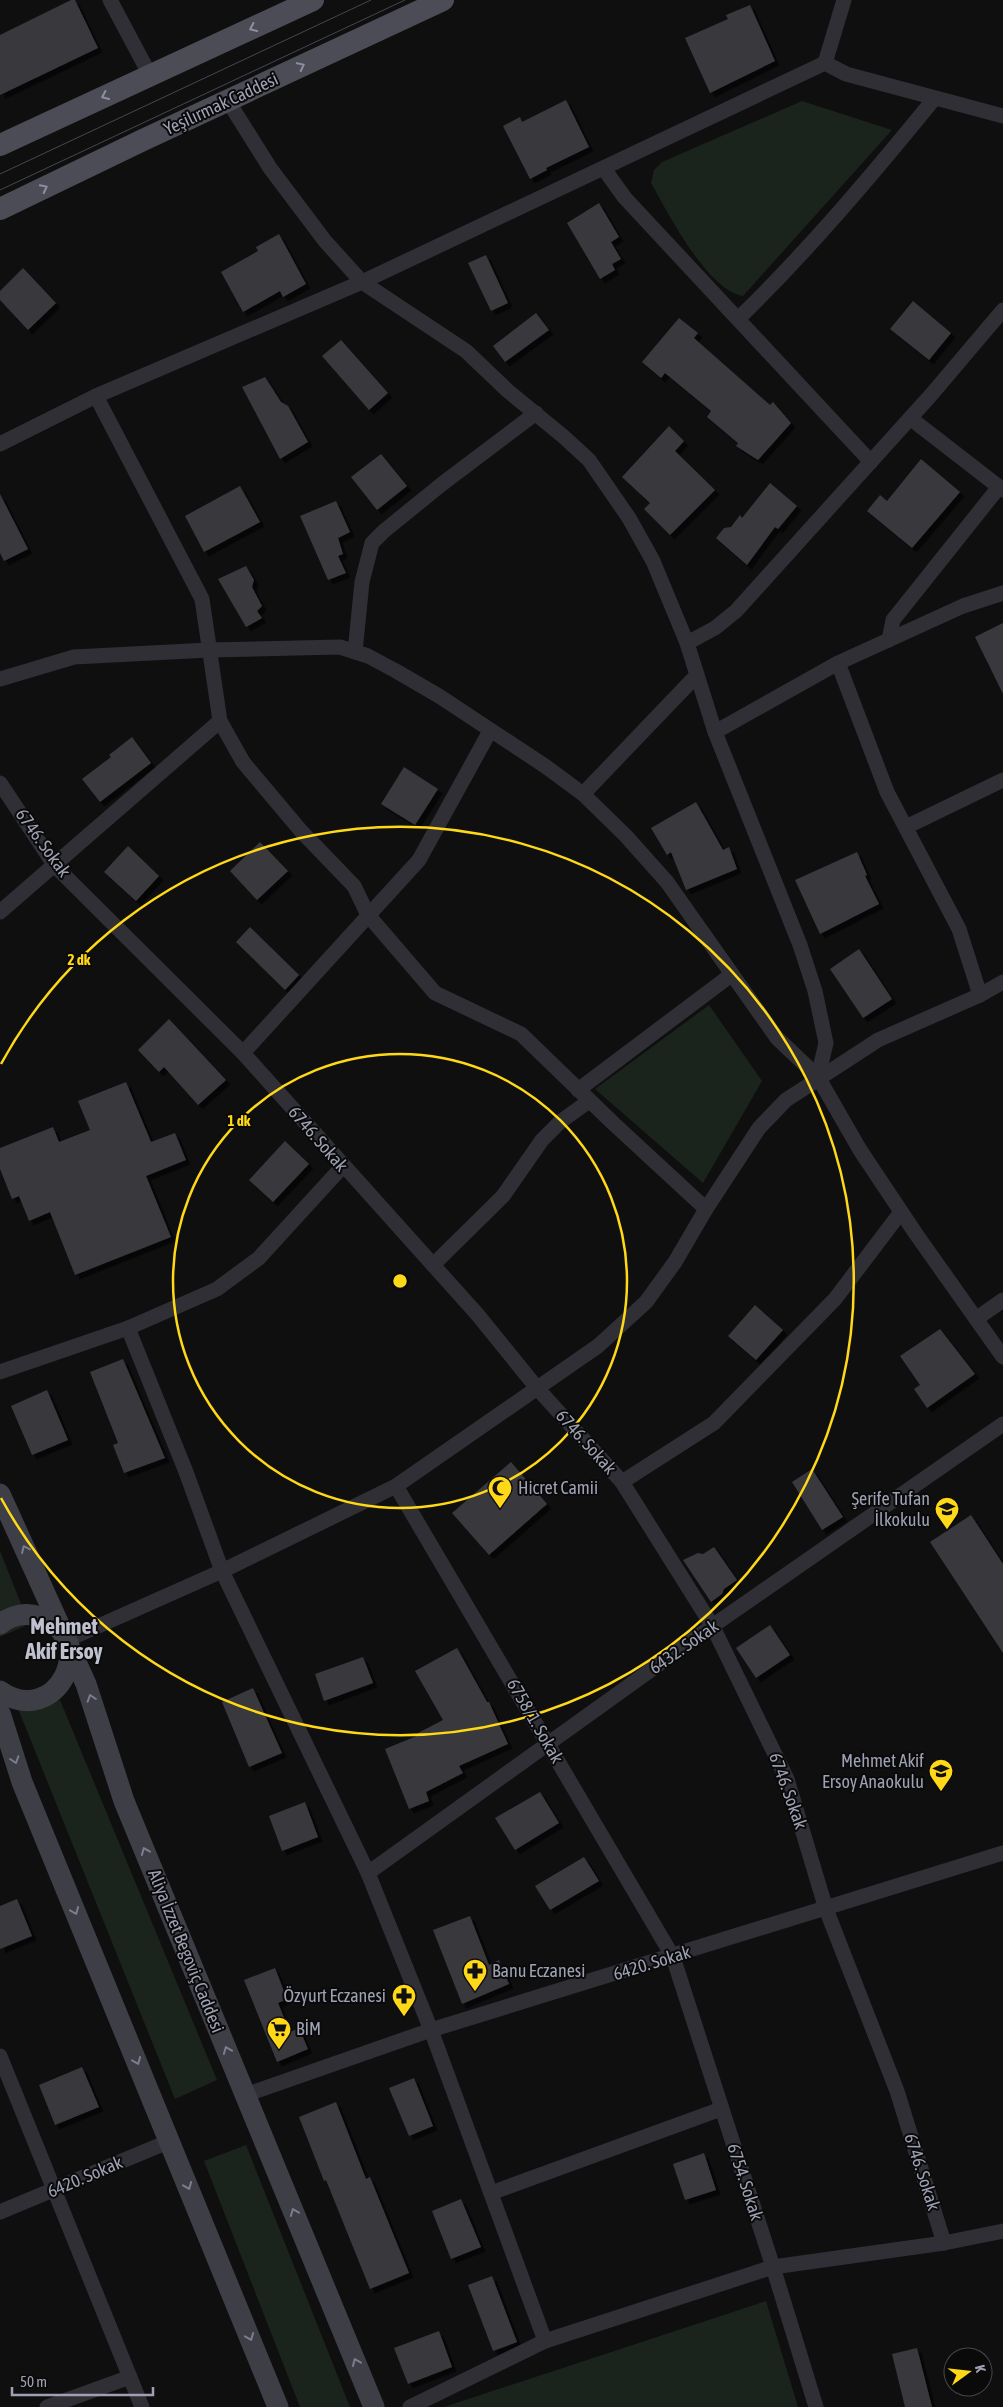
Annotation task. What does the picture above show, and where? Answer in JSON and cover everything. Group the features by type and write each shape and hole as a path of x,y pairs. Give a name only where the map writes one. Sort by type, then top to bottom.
{"main road":[{"path":"0,145 313,0"},
{"name":"Yeşilırmak Caddesi","path":"0,209 443,0"},
{"name":"Aliya İzzet Begoviç Caddesi","path":"0,1494 86,1684 124,1801 374,2407"},
{"path":"0,1624 6,1619 20,1614 34,1615 53,1624 67,1640 70,1654 69,1668 63,1681 54,1691 42,1698 28,1700 14,1698 0,1691"},
{"path":"0,1713 22,1782 278,2407"}],"street":[{"path":"110,0 150,75"},
{"path":"0,444 96,396 362,282 604,170 826,63 844,0"},
{"path":"826,63 846,74 1003,116"},
{"path":"738,319 784,274 839,213 934,99"},
{"path":"228,101 281,183 325,241 362,282 466,351 589,460 611,489 653,560 687,643 715,732 800,945 815,990 826,1043 818,1077"},
{"path":"604,170 625,198 871,462"},
{"path":"687,643 715,628 736,611 871,462 1003,310"},
{"path":"96,396 202,599 220,721 243,762 301,831 354,886 368,915 434,993 521,1034 589,1101 706,1209"},
{"path":"355,652 362,582 372,543 442,484 536,413"},
{"path":"889,640 893,620 1001,489 910,418"},
{"path":"715,732 838,663 962,606 1003,593"},
{"path":"0,679 74,657 209,650 340,647 355,652 404,676 545,766 583,794 626,836 667,882 777,1038 818,1077 860,1150 901,1212 1003,1357"},
{"path":"838,663 887,792 959,929 980,996"},
{"path":"583,794 697,675"},
{"path":"0,912 220,721"},
{"path":"243,1053 418,860 490,731"},
{"path":"906,827 1003,780"},
{"name":"6746. Sokak","path":"0,783 55,866 243,1053 477,1314 537,1388 622,1482 713,1626 787,1779 826,1908 896,2091 944,2242"},
{"path":"578,1090 731,975"},
{"path":"67,1640 222,1571 396,1486 598,1346 646,1302 675,1262 706,1209 759,1128 786,1100 818,1077 878,1040 980,996 1003,982"},
{"path":"433,1265 503,1196 542,1140 560,1122 589,1101"},
{"path":"0,1372 128,1328 217,1289 258,1258 343,1166"},
{"path":"622,1482 714,1423 836,1299 901,1212"},
{"path":"976,1319 1003,1300"},
{"path":"128,1328 182,1463 222,1571 368,1873 431,2030 545,2341"},
{"name":"6432. Sokak","path":"368,1873 713,1626 1003,1424"},
{"name":"6758/1. Sokak","path":"396,1486 549,1743 673,1957"},
{"name":"6420. Sokak","path":"245,2095 431,2030 673,1957 1003,1853"},
{"name":"6754. Sokak","path":"673,1957 816,2407"},
{"path":"0,2056 142,2407"},
{"path":"490,2193 722,2109"},
{"name":"6420. Sokak","path":"0,2212 170,2141"},
{"path":"410,2407 545,2341 773,2267 1003,2232"},
{"path":"47,2407 130,2376"}],"shaded area":[{"path":"802,101 892,130 743,296 729,291 716,280 690,248 651,183 654,170 662,162"},
{"path":"709,1005 762,1081 703,1183 595,1089"},
{"path":"0,1551 29,1624 0,1637"},
{"path":"60,1700 217,2080 175,2099 19,1711"},
{"path":"246,2145 350,2407 300,2407 204,2161"},
{"path":"766,2301 798,2407 444,2407"}],"building":[{"path":"71,0 75,0 98,48 0,95 0,35"},
{"path":"750,5 775,61 710,93 685,38 728,19 726,15"},
{"path":"566,100 589,147 546,168 547,170 530,179 503,126 520,117 522,122"},
{"path":"599,203 619,237 611,242 621,259 612,264 615,270 600,279 567,223"},
{"path":"279,234 306,284 283,297 280,291 243,312 221,272 258,251 256,247"},
{"path":"486,255 508,303 491,311 468,263"},
{"path":"23,268 56,303 28,330 0,300 0,291"},
{"path":"913,301 951,333 929,360 890,329"},
{"path":"536,313 549,330 505,362 493,346"},
{"path":"679,318 698,333 694,338 770,405 773,402 791,423 758,460 736,446 738,443 707,417 711,411 665,373 661,378 642,362"},
{"path":"341,340 388,393 369,410 322,356"},
{"path":"265,377 281,402 288,406 308,442 280,459 242,387"},
{"path":"669,426 684,441 675,451 715,490 670,535 644,509 650,503 622,477"},
{"path":"381,454 407,486 377,510 351,477"},
{"path":"921,459 960,492 912,548 867,511 880,495 887,501"},
{"path":"770,483 797,506 778,529 775,527 747,565 716,538 724,528 731,527 740,515 742,518"},
{"path":"240,486 260,522 204,552 185,516"},
{"path":"0,494 28,549 4,561 0,553"},
{"path":"336,501 350,532 338,538 343,554 338,556 346,573 328,580 300,516"},
{"path":"246,566 254,580 252,587 262,606 257,611 262,618 246,627 218,579"},
{"path":"1003,623 1003,694 975,637"},
{"path":"132,737 151,763 100,802 82,779 111,757 109,755"},
{"path":"404,767 438,789 415,825 381,804"},
{"path":"696,802 723,850 729,847 737,869 686,890 671,852 667,855 651,828"},
{"path":"260,842 288,871 257,900 230,871"},
{"path":"128,846 159,876 136,901 104,872"},
{"path":"857,852 867,875 865,876 879,904 820,934 795,880"},
{"path":"250,927 299,975 285,990 236,942"},
{"path":"859,949 892,999 863,1018 830,969"},
{"path":"169,1019 226,1080 198,1105 164,1067 159,1072 138,1050"},
{"path":"126,1082 151,1142 175,1133 186,1160 146,1176 171,1237 75,1275 50,1212 29,1221 19,1196 12,1199 0,1169 0,1148 53,1127 59,1142 90,1130 78,1101"},
{"path":"285,1141 309,1164 273,1202 249,1180"},
{"path":"755,1305 783,1330 756,1360 728,1336"},
{"path":"940,1329 975,1374 927,1408 914,1389 920,1385 900,1356"},
{"path":"123,1359 165,1458 124,1473 113,1445 118,1443 90,1372"},
{"path":"47,1390 68,1440 32,1455 11,1406"},
{"name":"Hicret Camii","path":"511,1462 547,1504 489,1555 452,1513"},
{"path":"812,1469 843,1517 822,1530 792,1482"},
{"path":"971,1515 1003,1564 1003,1653 930,1542"},
{"path":"714,1547 737,1580 724,1589 722,1594 711,1602 683,1560 698,1553 703,1554"},
{"path":"770,1625 790,1655 756,1678 736,1648"},
{"path":"457,1648 487,1702 489,1702 508,1744 459,1766 463,1773 426,1792 429,1801 409,1809 385,1749 419,1735 418,1733 443,1720 415,1671"},
{"path":"363,1657 373,1683 324,1701 315,1674"},
{"path":"253,1688 282,1753 249,1767 222,1702"},
{"path":"540,1792 559,1823 515,1850 495,1818"},
{"path":"305,1802 318,1837 282,1851 269,1816"},
{"path":"584,1857 599,1881 550,1910 535,1886"},
{"path":"17,1899 32,1936 0,1949 0,1906"},
{"path":"470,1916 489,1965 499,1960 509,1984 462,2004 433,1930"},
{"path":"275,1968 287,1999 278,2003 290,2032 299,2028 308,2049 277,2062 244,1980"},
{"path":"82,2067 99,2107 55,2125 39,2085"},
{"path":"414,2078 433,2126 409,2136 389,2088"},
{"path":"336,2102 366,2179 370,2177 409,2273 370,2289 299,2117"},
{"path":"704,2153 716,2190 685,2200 673,2164"},
{"path":"461,2199 481,2247 451,2259 432,2211"},
{"path":"492,2276 517,2342 493,2351 468,2285"},
{"path":"439,2331 452,2367 408,2384 394,2348"},
{"path":"917,2348 932,2407 905,2407 892,2354"}],"tram line":[{"path":"0,174 371,0"},
{"path":"0,190 405,0"}],"place":[{"name":"Hicret Camii","path":"500,1509"},
{"name":"Şerife Tufan İlkokulu","path":"947,1530"},
{"name":"Mehmet Akif Ersoy Anaokulu","path":"941,1792"},
{"name":"Banu Eczanesi","path":"475,1992"},
{"name":"Özyurt Eczanesi","path":"404,2017"},
{"name":"BİM","path":"279,2050"}],"district":[{"name":"Mehmet Akif Ersoy","path":"64,1638"}]}
